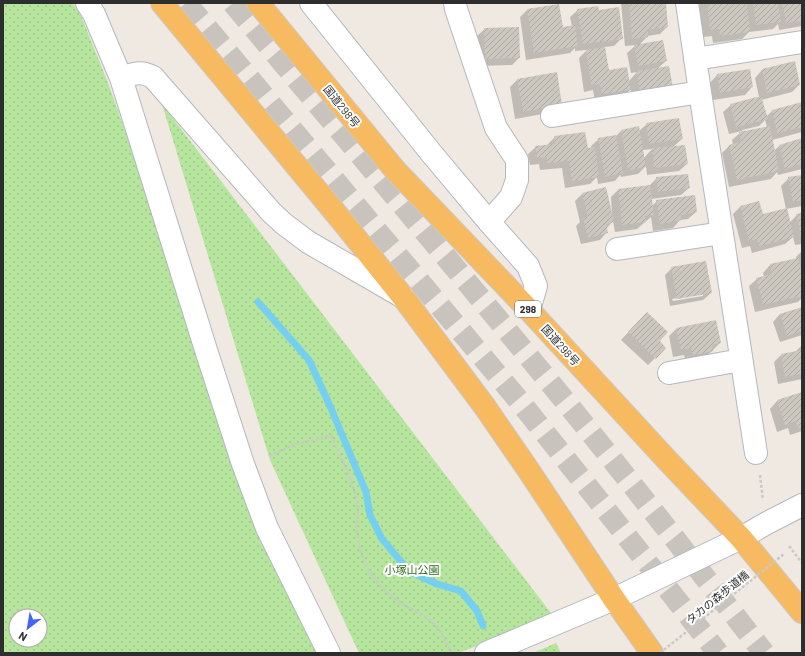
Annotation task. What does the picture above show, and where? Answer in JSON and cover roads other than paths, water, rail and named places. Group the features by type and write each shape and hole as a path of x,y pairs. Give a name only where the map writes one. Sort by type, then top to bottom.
{"highway":[{"path":"162,3 343,222 403,298 485,407 532,474 614,599 652,653"},
{"name":"国道298号","path":"258,3 395,170 529,310 666,460 740,538 802,612"}],"street":[{"path":"87,3 94,14 121,78 243,464 268,528 328,653"},
{"path":"311,3 432,154 528,266 536,286 529,310"},
{"path":"455,3 496,128 517,160 517,180 511,197 489,222"},
{"path":"687,3 756,453"},
{"path":"695,59 802,42"},
{"path":"121,78 137,73 146,73 153,77 284,224 308,242 403,298"},
{"path":"552,116 700,92"},
{"path":"617,249 722,233"},
{"path":"670,373 741,360"},
{"path":"486,653 614,599 740,538 802,505"}],"waterway":[{"path":"258,302 309,360 366,492 370,515 382,539 409,571 437,584 461,591 477,611 483,626"}],"tunnel":[{"path":"186,3 521,403 718,653"},
{"path":"233,3 547,379 764,653"}],"park label":[{"name":"小塚山公園","path":"412,569"}]}
